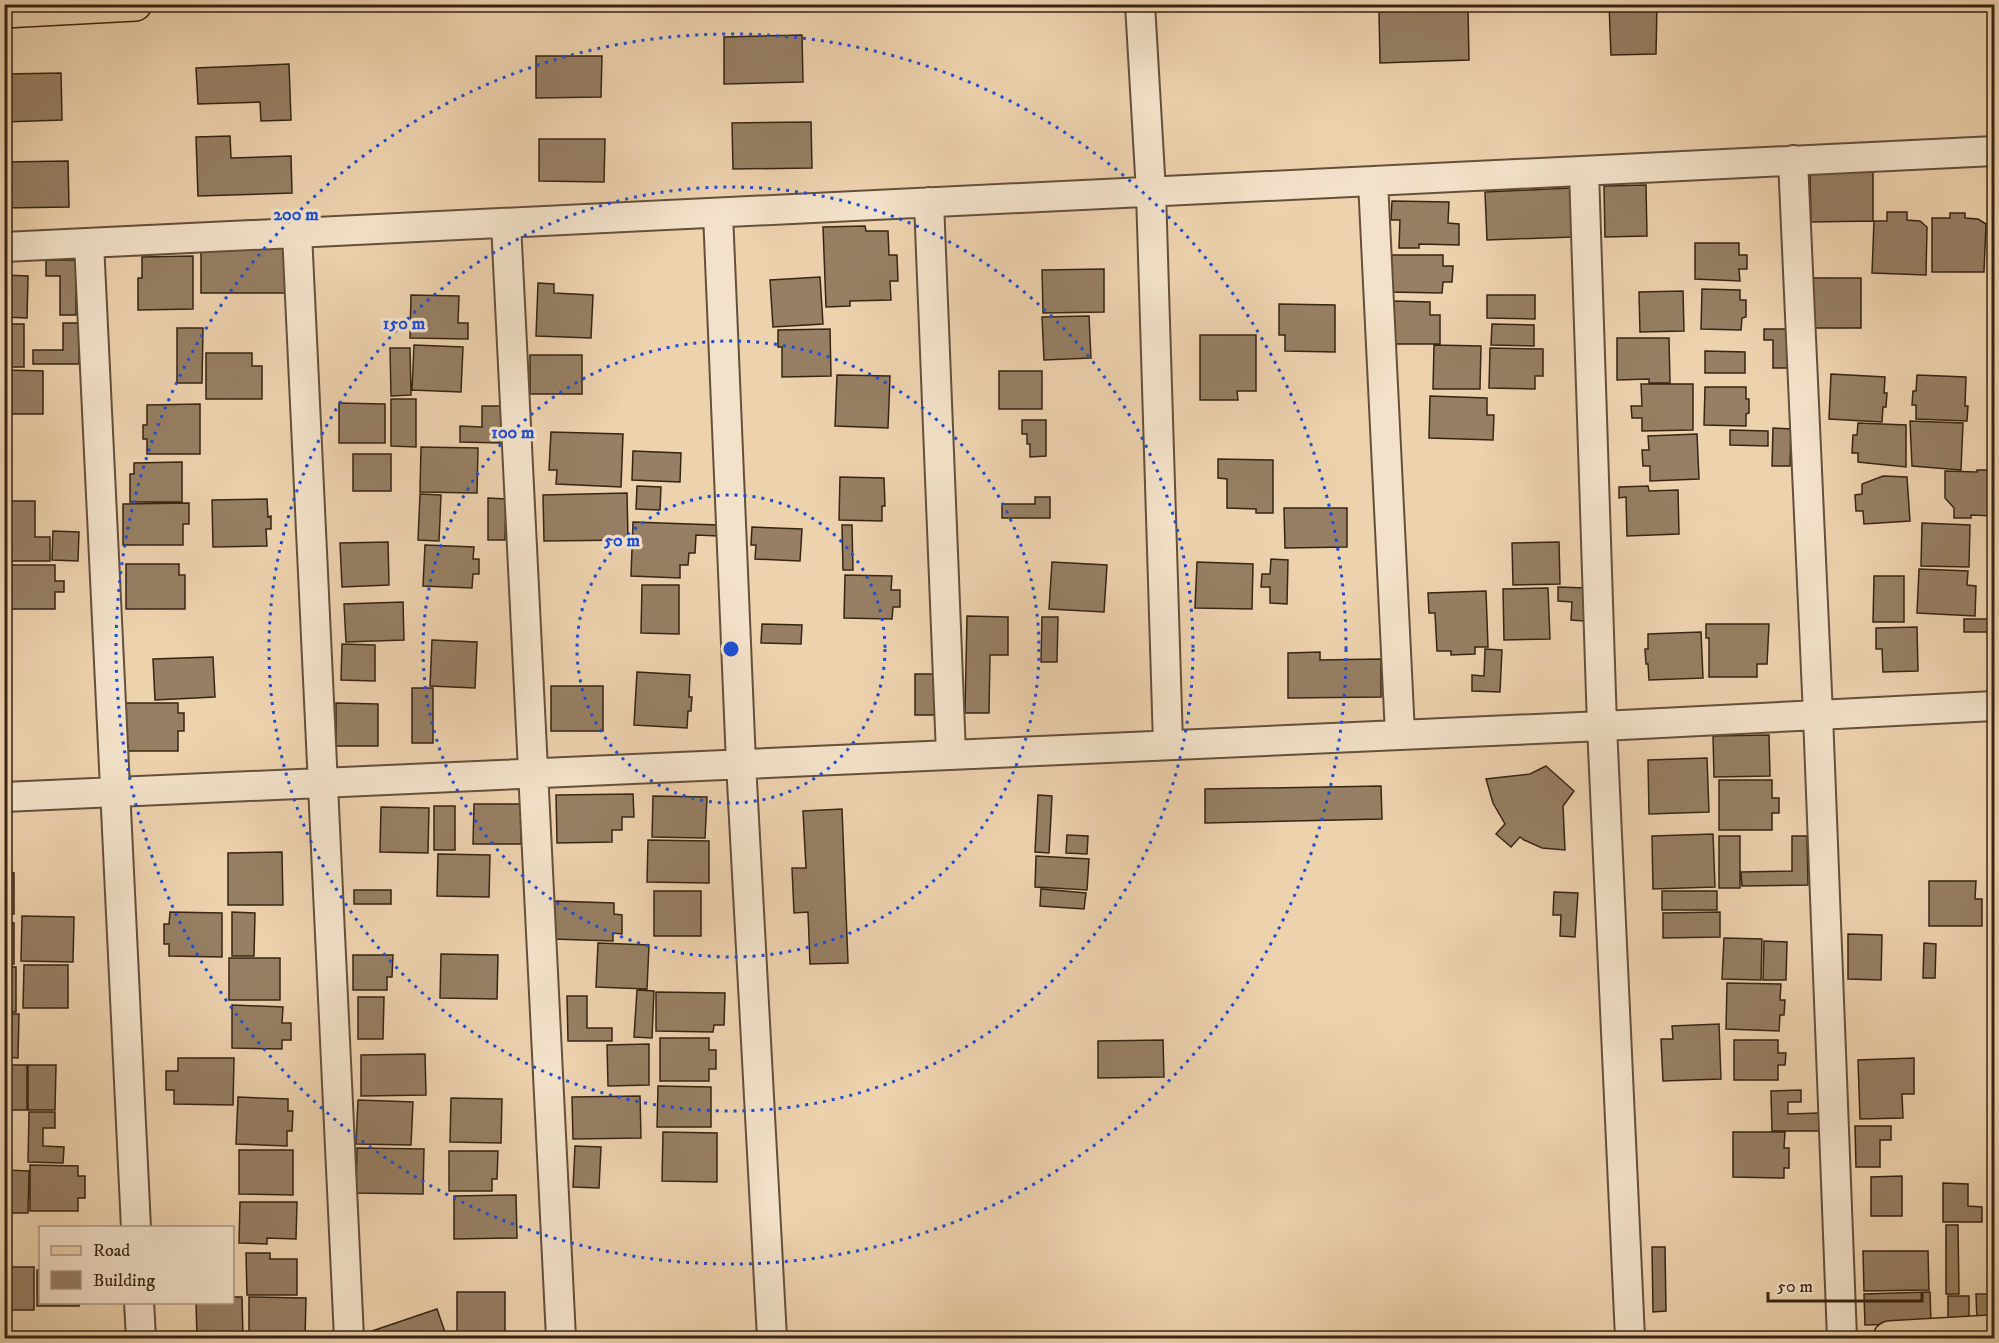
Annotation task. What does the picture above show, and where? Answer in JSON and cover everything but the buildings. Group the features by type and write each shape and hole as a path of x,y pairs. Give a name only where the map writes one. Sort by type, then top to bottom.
{"main road":[{"path":"4,11 135,4"},
{"path":"1890,1338 1995,1332"}],"street":[{"path":"1140,4 1151,192 1168,744"},
{"path":"4,247 1995,151"},
{"path":"1793,160 1818,715 1842,1338"},
{"path":"1584,171 1602,726 1630,1338"},
{"path":"1374,181 1400,734"},
{"path":"929,202 951,754"},
{"path":"718,213 741,763 772,1338"},
{"path":"506,223 561,1338"},
{"path":"297,233 349,1338"},
{"path":"89,243 136,1226"},
{"path":"4,797 1602,726 1995,706"},
{"path":"140,1304 141,1338"}]}
